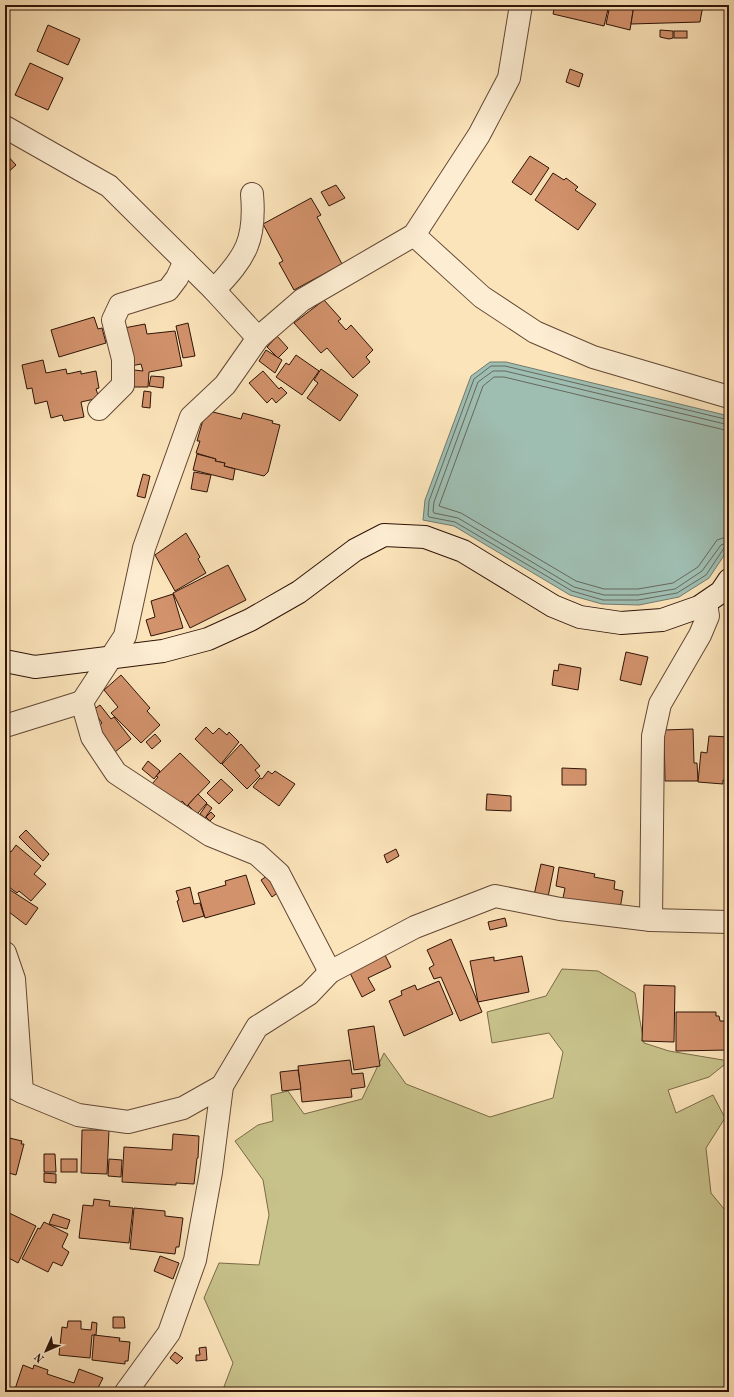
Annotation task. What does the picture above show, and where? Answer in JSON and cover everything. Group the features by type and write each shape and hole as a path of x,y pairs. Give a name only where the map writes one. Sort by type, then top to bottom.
{"street":[{"path":"5,726 82,702 125,636 144,548 191,417 225,385 258,338 302,300 414,235 478,135 509,78 521,5"},
{"path":"5,127 109,186 214,290 258,338"},
{"path":"214,290 236,267 251,237 254,213 252,194"},
{"path":"414,235 482,297 535,332 593,357 729,397"},
{"path":"99,409 123,385 123,359 113,320 120,305 168,290 177,278 185,261"},
{"path":"5,661 35,667 163,651 208,639 250,620 293,595 355,550 384,535 426,537 463,551 554,606 580,617 622,623 662,620 699,607 721,592 729,580"},
{"path":"651,920 653,736 660,704 700,636 708,616 706,603"},
{"path":"82,702 92,736 116,773 210,836 257,854 279,874 330,972"},
{"path":"126,1392 170,1333 195,1260 211,1172 222,1086 257,1027 309,994 330,972 415,927 495,896 560,909 651,920 729,922"},
{"path":"5,953 14,979 14,1087 78,1115 128,1122 183,1108 222,1086"}],"shaded area":[{"path":"562,969 598,971 635,993 644,1043 669,1051 729,1061 709,1077 668,1090 676,1113 713,1095 725,1118 706,1148 711,1193 729,1215 729,1392 222,1392 233,1363 204,1298 219,1263 259,1265 269,1215 263,1180 235,1141 258,1125 273,1121 271,1095 288,1091 304,1114 362,1099 384,1053 406,1084 490,1117 553,1098 563,1052 549,1033 492,1043 487,1012 546,996"}],"water":[{"path":"490,362 506,362 729,416 729,548 709,578 679,597 639,605 602,604 570,595 454,526 423,520 425,500 471,376"}],"building":[{"path":"555,5 609,5 604,26 553,14"},
{"path":"610,5 634,5 630,30 606,24"},
{"path":"634,5 703,5 700,22 631,24"},
{"path":"48,25 80,39 68,65 37,51"},
{"path":"660,30 673,31 673,38 669,39 660,37"},
{"path":"674,31 687,31 687,38 674,38"},
{"path":"30,63 63,78 48,110 15,95"},
{"path":"570,69 583,74 579,87 566,82"},
{"path":"5,153 16,165 5,175"},
{"path":"530,156 549,168 531,195 512,182"},
{"path":"553,173 564,180 566,178 578,187 575,190 596,204 578,230 535,200"},
{"path":"336,185 345,198 329,206 321,192"},
{"path":"311,198 321,215 317,217 342,264 294,290 279,263 283,261 263,224"},
{"path":"324,300 341,319 338,321 346,330 351,325 373,350 366,357 370,362 353,378 327,348 321,353 294,323"},
{"path":"94,317 98,329 102,328 106,343 59,357 51,330"},
{"path":"188,323 195,356 183,358 176,326"},
{"path":"145,324 147,334 175,331 182,366 149,372 148,387 134,387 134,370 143,371 141,364 131,366 124,328"},
{"path":"277,336 288,348 278,358 267,347"},
{"path":"266,350 282,360 275,373 259,361"},
{"path":"296,355 319,371 302,395 276,377 286,363 289,365"},
{"path":"43,360 46,373 66,369 67,374 81,371 81,374 96,371 99,388 96,389 99,398 81,402 84,417 64,421 62,415 51,418 47,401 35,404 32,388 27,389 22,365"},
{"path":"321,369 358,395 340,421 307,398 318,383 314,380"},
{"path":"263,371 279,389 281,387 287,393 276,403 272,398 267,403 249,383"},
{"path":"151,376 164,377 163,388 149,386"},
{"path":"144,391 151,392 150,408 142,407"},
{"path":"209,411 241,419 243,413 273,421 272,423 280,425 268,472 264,476 224,466 225,463 215,461 216,459 196,453 200,441 197,441 205,413"},
{"path":"197,454 216,459 215,461 225,463 224,466 235,469 233,480 193,470"},
{"path":"194,472 211,475 207,492 191,489"},
{"path":"143,474 150,476 145,498 137,496"},
{"path":"186,533 200,557 198,559 206,573 175,591 155,555"},
{"path":"228,565 246,600 190,628 173,593"},
{"path":"173,594 183,628 151,636 146,620 155,617 151,601"},
{"path":"626,652 648,657 641,685 620,680"},
{"path":"559,664 581,668 578,690 552,685 554,670 558,671"},
{"path":"121,675 150,708 147,711 160,725 141,743 111,713 118,707 104,690"},
{"path":"100,705 111,719 114,717 131,739 115,752 96,728 102,723 93,710"},
{"path":"206,727 213,734 219,728 227,735 229,732 239,742 221,764 195,739"},
{"path":"693,729 694,763 697,763 698,781 665,781 664,730"},
{"path":"155,734 161,741 152,749 146,742"},
{"path":"709,736 729,737 729,781 723,780 723,784 698,782 701,752 707,753"},
{"path":"241,744 260,766 255,770 260,776 247,789 222,764"},
{"path":"180,753 210,782 187,806 182,801 181,803 152,784 158,777 156,776"},
{"path":"148,761 160,771 154,779 142,769"},
{"path":"562,768 586,769 586,785 562,785"},
{"path":"268,771 272,774 275,771 295,784 279,806 253,787"},
{"path":"221,779 233,790 219,804 207,793"},
{"path":"198,794 207,803 197,814 188,805"},
{"path":"487,794 511,796 511,811 486,810"},
{"path":"207,804 212,808 205,818 200,814"},
{"path":"211,812 215,816 210,821 206,817"},
{"path":"26,830 49,854 43,861 19,837"},
{"path":"16,845 41,866 34,874 46,884 31,901 19,891 17,893 5,884 5,847 11,852"},
{"path":"396,849 399,856 387,863 384,855"},
{"path":"541,864 554,867 548,897 534,895"},
{"path":"559,867 595,874 594,877 615,881 614,889 623,891 620,909 562,903 565,888 556,886"},
{"path":"270,874 280,891 272,897 261,880"},
{"path":"246,875 255,904 205,918 198,893 226,885 225,881"},
{"path":"190,887 194,904 200,903 204,916 183,922 177,901 179,900 176,891"},
{"path":"7,888 38,908 26,925 5,909 5,891"},
{"path":"505,918 507,926 490,930 488,922"},
{"path":"451,939 482,1012 460,1021 441,977 434,979 429,968 434,965 427,950"},
{"path":"385,955 391,967 368,978 375,990 362,997 348,969"},
{"path":"522,956 529,992 478,1002 470,961 494,957 494,961"},
{"path":"439,981 453,1014 404,1036 389,1001 402,995 401,991 415,985 417,990"},
{"path":"644,985 675,986 674,1042 642,1041"},
{"path":"676,1012 716,1012 716,1016 719,1016 720,1021 726,1021 726,1029 729,1029 729,1050 676,1051"},
{"path":"374,1026 380,1066 354,1070 348,1030"},
{"path":"8,1041 8,1062 5,1062 5,1042"},
{"path":"350,1060 352,1074 363,1073 365,1087 351,1089 352,1097 302,1102 298,1066"},
{"path":"298,1070 301,1089 282,1091 280,1072"},
{"path":"82,1130 109,1130 107,1174 81,1173"},
{"path":"173,1134 199,1136 198,1158 194,1184 176,1183 176,1185 122,1182 124,1147 172,1150"},
{"path":"5,1137 22,1141 21,1144 24,1144 16,1175 5,1172"},
{"path":"44,1154 55,1154 56,1172 44,1172"},
{"path":"61,1159 77,1159 77,1172 61,1172"},
{"path":"109,1159 122,1160 121,1177 108,1176"},
{"path":"44,1173 56,1174 56,1183 44,1182"},
{"path":"94,1199 110,1201 109,1206 133,1208 129,1243 79,1238 83,1205 93,1206"},
{"path":"134,1208 165,1211 165,1216 183,1218 179,1247 176,1247 175,1254 130,1249"},
{"path":"5,1211 36,1226 18,1263 5,1256"},
{"path":"53,1214 70,1220 67,1229 49,1224"},
{"path":"44,1222 68,1234 62,1247 69,1252 62,1266 53,1262 48,1272 22,1259 38,1228 40,1229"},
{"path":"160,1256 179,1263 173,1279 154,1271"},
{"path":"113,1317 124,1317 125,1328 113,1328"},
{"path":"68,1321 81,1321 81,1329 91,1330 92,1322 97,1323 96,1335 92,1335 90,1358 59,1355 62,1327 67,1328"},
{"path":"94,1335 120,1338 119,1341 130,1342 128,1361 125,1361 125,1364 92,1360"},
{"path":"206,1347 207,1360 196,1361 196,1355 200,1355 199,1348"},
{"path":"175,1352 183,1358 177,1364 170,1358"},
{"path":"23,1365 33,1369 34,1365 48,1370 47,1374 74,1383 79,1369 103,1378 96,1392 14,1392"}]}
